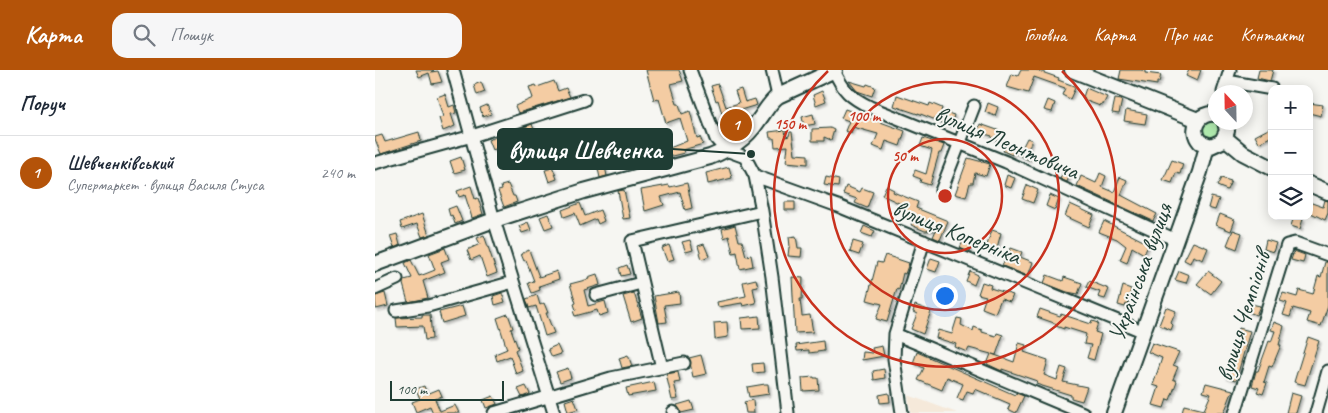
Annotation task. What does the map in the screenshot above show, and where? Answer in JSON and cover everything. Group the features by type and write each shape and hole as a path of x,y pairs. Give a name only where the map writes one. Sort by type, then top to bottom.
{"main road":[{"path":"375,264 494,220 583,191 700,161 726,150 745,137 772,101 778,96 835,70"},
{"path":"1072,70 1198,120"},
{"path":"1208,114 1198,120 1195,128 1195,136 1200,142 1207,146 1215,146 1225,138 1227,130"},
{"path":"1225,138 1243,153 1268,166"},
{"name":"Українська вулиця","path":"1114,413 1200,172 1207,146"},
{"path":"1313,186 1328,192"}],"street":[{"path":"453,70 494,220 554,413"},
{"path":"689,70 716,139 726,150 745,157 755,176 762,211 788,413"},
{"path":"772,70 778,96"},
{"name":"вулиця Леонтовича","path":"835,70 844,90 855,99 903,121 1006,162 1176,240"},
{"path":"1229,75 1268,88"},
{"path":"375,164 472,136 584,100"},
{"path":"941,190 974,106"},
{"name":"вулиця Коперніка","path":"755,176 838,206 1142,331"},
{"path":"662,368 632,242 762,211"},
{"path":"902,413 894,359 895,334 924,241"},
{"name":"вулиця Чемпіонів","path":"1235,413 1287,245 1295,243 1328,255"},
{"path":"375,289 397,279"},
{"path":"396,311 428,306 513,282"},
{"path":"596,294 641,283"},
{"path":"895,334 1083,413"},
{"path":"494,413 611,378 684,363"},
{"path":"1316,413 1328,372"}],"shaded area":[{"path":"908,395 957,413 911,413"}],"green space":[{"path":"1208,123 1208,130 1219,130 1217,136 1211,138 1205,136 1203,130 1205,124"}],"building":[{"path":"416,70 438,71 442,82 432,84 429,73 419,77"},
{"path":"646,70 679,70 683,81 671,84 677,104 679,104 682,114 690,111 697,138 700,137 703,144 683,150 684,153 668,157 669,159 643,165 642,159 687,141 680,118 666,123 659,99 654,100"},
{"path":"1021,70 1036,70 1059,78 1058,80 1074,86 1075,88 1070,99 1062,95 1065,88 1034,77 1028,93 1007,87 1012,74 1018,76"},
{"path":"1121,70 1141,70 1145,71 1145,73 1161,75 1157,85 1119,79"},
{"path":"1189,70 1201,70 1197,81 1186,76"},
{"path":"1259,70 1273,70 1270,81 1257,78"},
{"path":"554,81 558,91 566,88 570,97 518,113 515,106 533,98 529,87 536,85 537,87"},
{"path":"849,81 875,87 872,96 857,91"},
{"path":"481,82 485,92 477,95 474,85"},
{"path":"718,84 726,107 739,103 735,91 741,89 745,102 755,99 757,105 737,111 743,126 734,133 726,113 722,114 711,86"},
{"path":"1086,88 1107,97 1103,105 1101,104 1100,106 1084,100"},
{"path":"822,91 826,101 816,105 813,95"},
{"path":"445,94 449,107 454,105 456,113 451,114 455,126 443,131 439,118 443,117 437,97"},
{"path":"897,95 929,106 930,103 942,108 941,111 954,115 951,126 894,106"},
{"path":"1115,99 1122,100 1119,114 1112,113"},
{"path":"1048,100 1055,103 1052,112 1044,110"},
{"path":"988,103 998,107 995,116 985,112"},
{"path":"1313,104 1323,105 1321,116 1313,114"},
{"path":"487,105 491,114 483,117 480,108"},
{"path":"845,109 905,131 900,146 886,141 883,150 873,146 878,134 853,127 851,133 845,131 849,121 841,118"},
{"path":"1126,110 1147,114 1145,124 1124,121"},
{"path":"813,114 815,124 804,126 802,117"},
{"path":"532,124 538,141 550,138 552,146 530,154 526,141 514,145 511,136 523,132 522,128"},
{"path":"980,124 1003,132 999,141 991,138 992,136 978,132"},
{"path":"830,128 834,130 831,140 824,137 824,141 812,141 812,129"},
{"path":"1268,129 1268,138 1259,143 1255,136"},
{"path":"785,130 786,137 792,132 795,154 808,155 808,164 786,162 788,146 775,147 774,138 770,138 769,132"},
{"path":"419,132 421,141 381,154 375,139 375,137 382,135 385,142"},
{"path":"499,136 502,147 492,150 488,140"},
{"path":"923,138 944,145 941,153 939,153 930,185 920,182 921,179 913,176 915,170 926,174 932,150 920,146"},
{"path":"1027,138 1032,140 1027,151 1032,154 1029,160 1013,152 1012,155 1003,151 1007,143 1021,150"},
{"path":"602,153 607,176 600,178 595,155"},
{"path":"461,157 465,170 454,173 450,161"},
{"path":"968,158 990,164 986,176 975,173 973,183 970,183 966,197 955,194"},
{"path":"1172,160 1183,164 1180,174 1176,173 1172,183 1163,180"},
{"path":"729,167 732,178 708,184 706,173"},
{"path":"1065,167 1072,170 1067,182 1060,179"},
{"path":"553,168 557,179 549,182 545,170"},
{"path":"1100,173 1106,176 1102,187 1114,192 1120,177 1127,180 1121,195 1157,214 1153,221 1077,186 1081,176 1096,183"},
{"path":"1007,175 1015,178 1011,188 1004,185"},
{"path":"826,177 839,180 838,187 824,185"},
{"path":"1221,178 1231,181 1227,190 1217,186"},
{"path":"687,183 692,208 685,210 680,192 661,197 664,205 645,211 641,190"},
{"path":"508,184 517,202 504,207 498,191 502,190 501,186"},
{"path":"1027,185 1038,190 1033,203 1022,199"},
{"path":"471,186 475,199 478,198 483,214 472,218 465,195 459,197 457,191"},
{"path":"846,186 860,192 862,188 873,192 867,208 855,203 857,199 843,194"},
{"path":"886,186 894,190 893,192 918,202 916,208 948,221 940,240 933,237 936,230 925,231 911,225 915,216 899,209 901,204 882,195"},
{"path":"624,190 630,218 623,219 618,191"},
{"path":"1050,195 1059,199 1055,210 1046,206"},
{"path":"1211,197 1219,199 1215,210 1208,208"},
{"path":"1325,200 1328,201 1328,213 1325,220 1313,214 1313,203 1323,207"},
{"path":"785,202 795,202 795,210 785,210"},
{"path":"580,203 585,216 600,210 604,221 598,224 596,219 580,226 575,213 564,217 562,210"},
{"path":"1070,204 1094,215 1089,227 1065,216"},
{"path":"456,206 462,221 455,224 448,209"},
{"path":"422,214 429,235 422,237 417,224 402,229 400,222"},
{"path":"548,214 553,226 545,229 540,217"},
{"path":"1220,214 1235,220 1231,231 1216,225"},
{"path":"1293,220 1303,220 1300,229 1291,226"},
{"path":"1104,221 1149,244 1144,254 1132,247 1127,263 1120,260 1126,246 1117,239 1099,232"},
{"path":"528,222 531,230 522,233 519,226"},
{"path":"735,225 739,241 742,241 746,256 751,255 753,266 740,269 737,252 733,253 729,236 724,238 722,229"},
{"path":"864,226 875,231 872,237 861,233"},
{"path":"992,230 1001,233 995,255 985,251"},
{"path":"1233,230 1242,233 1237,249 1227,245"},
{"path":"397,234 400,245 394,248 390,236"},
{"path":"484,235 497,273 487,277 480,256 471,260 467,250 480,244 477,238"},
{"path":"796,236 798,248 802,248 801,257 788,256 790,247 789,237"},
{"path":"964,238 972,241 969,252 960,248"},
{"path":"690,240 693,250 686,252 682,242"},
{"path":"1266,240 1276,243 1273,252 1264,249"},
{"path":"853,241 863,244 859,255 850,252"},
{"path":"1193,242 1208,248 1203,260 1193,256 1190,263 1184,260"},
{"path":"704,244 709,256 702,259 698,246"},
{"path":"669,245 674,259 667,261 662,248"},
{"path":"445,248 449,259 441,262 445,272 423,281 428,298 408,302 403,284 404,280 412,278 405,263 411,260 419,276 425,274 435,270 429,254"},
{"path":"1011,248 1022,252 1020,257 1033,262 1028,276 1002,266"},
{"path":"529,250 539,277 557,271 559,279 539,286 540,290 532,293 528,283 534,281 526,260 524,261 521,254"},
{"path":"1294,251 1305,255 1303,263 1291,260"},
{"path":"885,255 909,263 905,274 903,273 899,290 897,289 887,322 876,319 882,304 867,300 877,262 882,263"},
{"path":"931,258 940,261 936,272 927,269"},
{"path":"1325,262 1328,262 1328,305 1321,326 1307,322 1310,313 1293,308 1290,317 1283,315 1287,303 1280,301 1283,293 1297,297 1299,290 1313,294 1318,276 1321,277"},
{"path":"627,265 630,274 621,276 619,268"},
{"path":"970,271 978,275 974,285 966,281"},
{"path":"1179,271 1189,275 1186,283 1175,280"},
{"path":"1208,271 1221,281 1211,294 1197,284"},
{"path":"597,274 600,285 584,290 588,306 605,301 608,313 599,316 597,310 575,316 573,311 576,310 574,304 576,303 570,284 589,279 588,277"},
{"path":"1047,275 1063,281 1064,277 1082,283 1078,294 1044,283"},
{"path":"792,277 803,278 802,299 800,299 802,316 810,315 813,332 795,333"},
{"path":"756,279 758,287 753,288 756,303 743,306 742,303 718,307 717,302 746,296 743,282"},
{"path":"1089,281 1109,289 1105,299 1098,297 1100,292 1086,287"},
{"path":"982,282 991,285 990,288 1013,295 1010,302 1001,299 995,313 982,308 986,296 978,294"},
{"path":"1123,286 1131,289 1128,305 1126,304 1125,307 1118,305"},
{"path":"679,292 680,303 664,305 667,322 659,323 654,296"},
{"path":"385,293 388,306 376,309 375,296"},
{"path":"502,293 505,302 495,305 493,296"},
{"path":"634,293 642,318 631,322 623,296"},
{"path":"537,295 540,305 544,303 554,333 545,336 536,306 529,308 526,299"},
{"path":"1247,303 1260,306 1256,315 1244,310"},
{"path":"915,305 931,311 923,334 911,329 917,314 913,312"},
{"path":"462,306 465,316 442,323 439,312"},
{"path":"1166,307 1176,311 1171,323 1173,325 1171,330 1159,325"},
{"path":"1040,309 1091,324 1092,321 1098,323 1095,332 1101,334 1094,360 1087,358 1091,345 1084,344 1086,334 1064,327 1064,329 1056,326 1057,324 1037,317"},
{"path":"508,314 518,348 515,350 523,371 516,374 510,356 497,361 495,354 507,349 497,318"},
{"path":"422,315 430,315 432,339 425,340 423,326 397,327 396,318 422,317"},
{"path":"759,316 760,328 742,329 741,318"},
{"path":"957,318 962,319 961,325 973,331 974,327 982,330 982,332 996,336 997,333 1003,335 996,355 992,354 1014,362 1019,343 1026,345 1024,352 1048,360 1044,375 1057,380 1061,367 1067,369 1063,382 1087,387 1082,401 1071,398 1071,395 1036,384 1037,381 1002,369 1002,371 987,364 991,354 969,348 967,352 955,347 956,344 936,338 938,330 952,334"},
{"path":"727,322 728,337 715,339 714,323"},
{"path":"1274,322 1284,326 1279,345 1281,345 1272,367 1269,366 1264,382 1267,383 1263,394 1257,392 1259,388 1252,386 1256,371 1258,371 1269,341 1271,342 1275,331 1271,330"},
{"path":"1239,328 1250,331 1236,380 1225,376"},
{"path":"1308,337 1319,341 1305,385 1294,382"},
{"path":"823,341 824,351 809,353 809,350 797,351 796,345"},
{"path":"1152,343 1179,352 1173,365 1178,367 1173,379 1177,381 1170,400 1167,399 1164,408 1153,405 1159,387 1153,385 1162,358 1148,352"},
{"path":"557,345 561,354 552,357 548,349"},
{"path":"882,346 884,356 862,360 863,352 873,353 872,348"},
{"path":"917,352 1015,395 1016,393 1024,396 1016,413 1008,409 1010,404 975,389 973,393 967,391 963,400 957,398 963,384 947,377 942,390 918,380 924,368 913,363"},
{"path":"628,355 632,366 622,368 619,358"},
{"path":"701,355 706,374 693,377 689,358"},
{"path":"763,363 764,372 753,373 752,364"},
{"path":"568,368 571,378 560,382 556,372"},
{"path":"884,369 885,378 874,380 873,371"},
{"path":"678,372 680,382 674,383 678,399 672,400 666,374"},
{"path":"802,378 818,378 819,390 803,391"},
{"path":"654,382 656,391 628,396 626,388"},
{"path":"1206,383 1233,390 1224,413 1182,413 1184,405 1204,410 1211,394 1203,392"},
{"path":"768,384 769,394 749,397 747,387"},
{"path":"424,386 427,394 439,389 442,396 435,399 440,411 455,405 459,413 433,413 430,406 416,412 412,402 420,399 416,389"},
{"path":"526,386 530,394 522,397 518,389"},
{"path":"889,393 890,402 880,403 879,395"},
{"path":"1291,393 1301,396 1296,413 1286,413"},
{"path":"493,396 497,404 486,408 483,400"},
{"path":"574,398 578,409 568,412 565,401"},
{"path":"753,400 754,413 746,413 744,402"},
{"path":"691,401 694,410 681,413 677,405"}],"place":[{"name":"Шевченківський","path":"736,125"},
{"name":"вулиця Шевченка","path":"751,154"}]}
